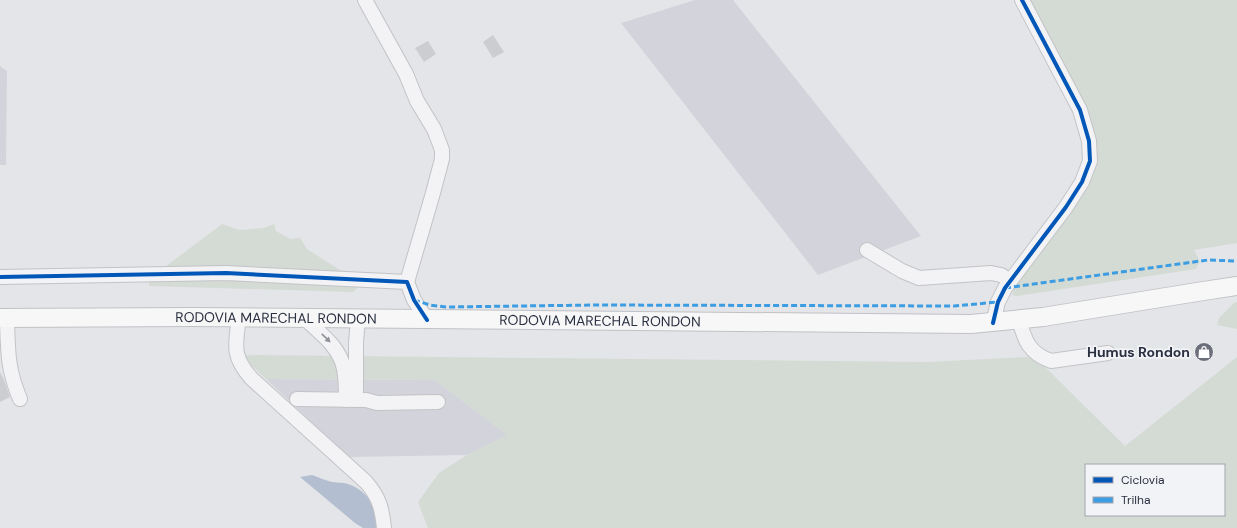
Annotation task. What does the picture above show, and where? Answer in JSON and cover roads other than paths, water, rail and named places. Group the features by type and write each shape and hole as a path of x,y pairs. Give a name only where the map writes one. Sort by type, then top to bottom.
{"main road":[{"name":"RODOVIA MARECHAL RONDON","path":"1197,292 1237,278"},
{"name":"RODOVIA MARECHAL RONDON","path":"3,318 304,318 944,325 993,323 1019,320 1237,286"}],"street":[{"path":"365,0 403,68 417,101 434,129 442,150 442,159 435,186 407,282 414,300 427,320"},
{"path":"993,323 998,302 1005,288 1070,200 1082,182 1090,161 1089,141 1080,110 1022,0"},
{"path":"867,250 902,272 919,278 991,273 1000,275 1010,281"},
{"path":"0,277 226,273 407,282"},
{"path":"3,318 10,369 13,382 20,399"},
{"path":"239,318 236,338 239,363 252,379 366,482 374,492 380,505 384,528"},
{"path":"304,318 349,362"},
{"path":"351,400 346,380 358,319"},
{"path":"1019,320 1028,346 1034,353 1050,361 1108,353"},
{"path":"297,399 366,400 378,403 438,402"}],"water":[{"path":"312,475 330,481 346,483 355,487 366,495 374,507 377,521 376,528 363,528 355,523 300,477"}],"place":[{"name":"Humus Rondon","path":"1204,352"}]}
